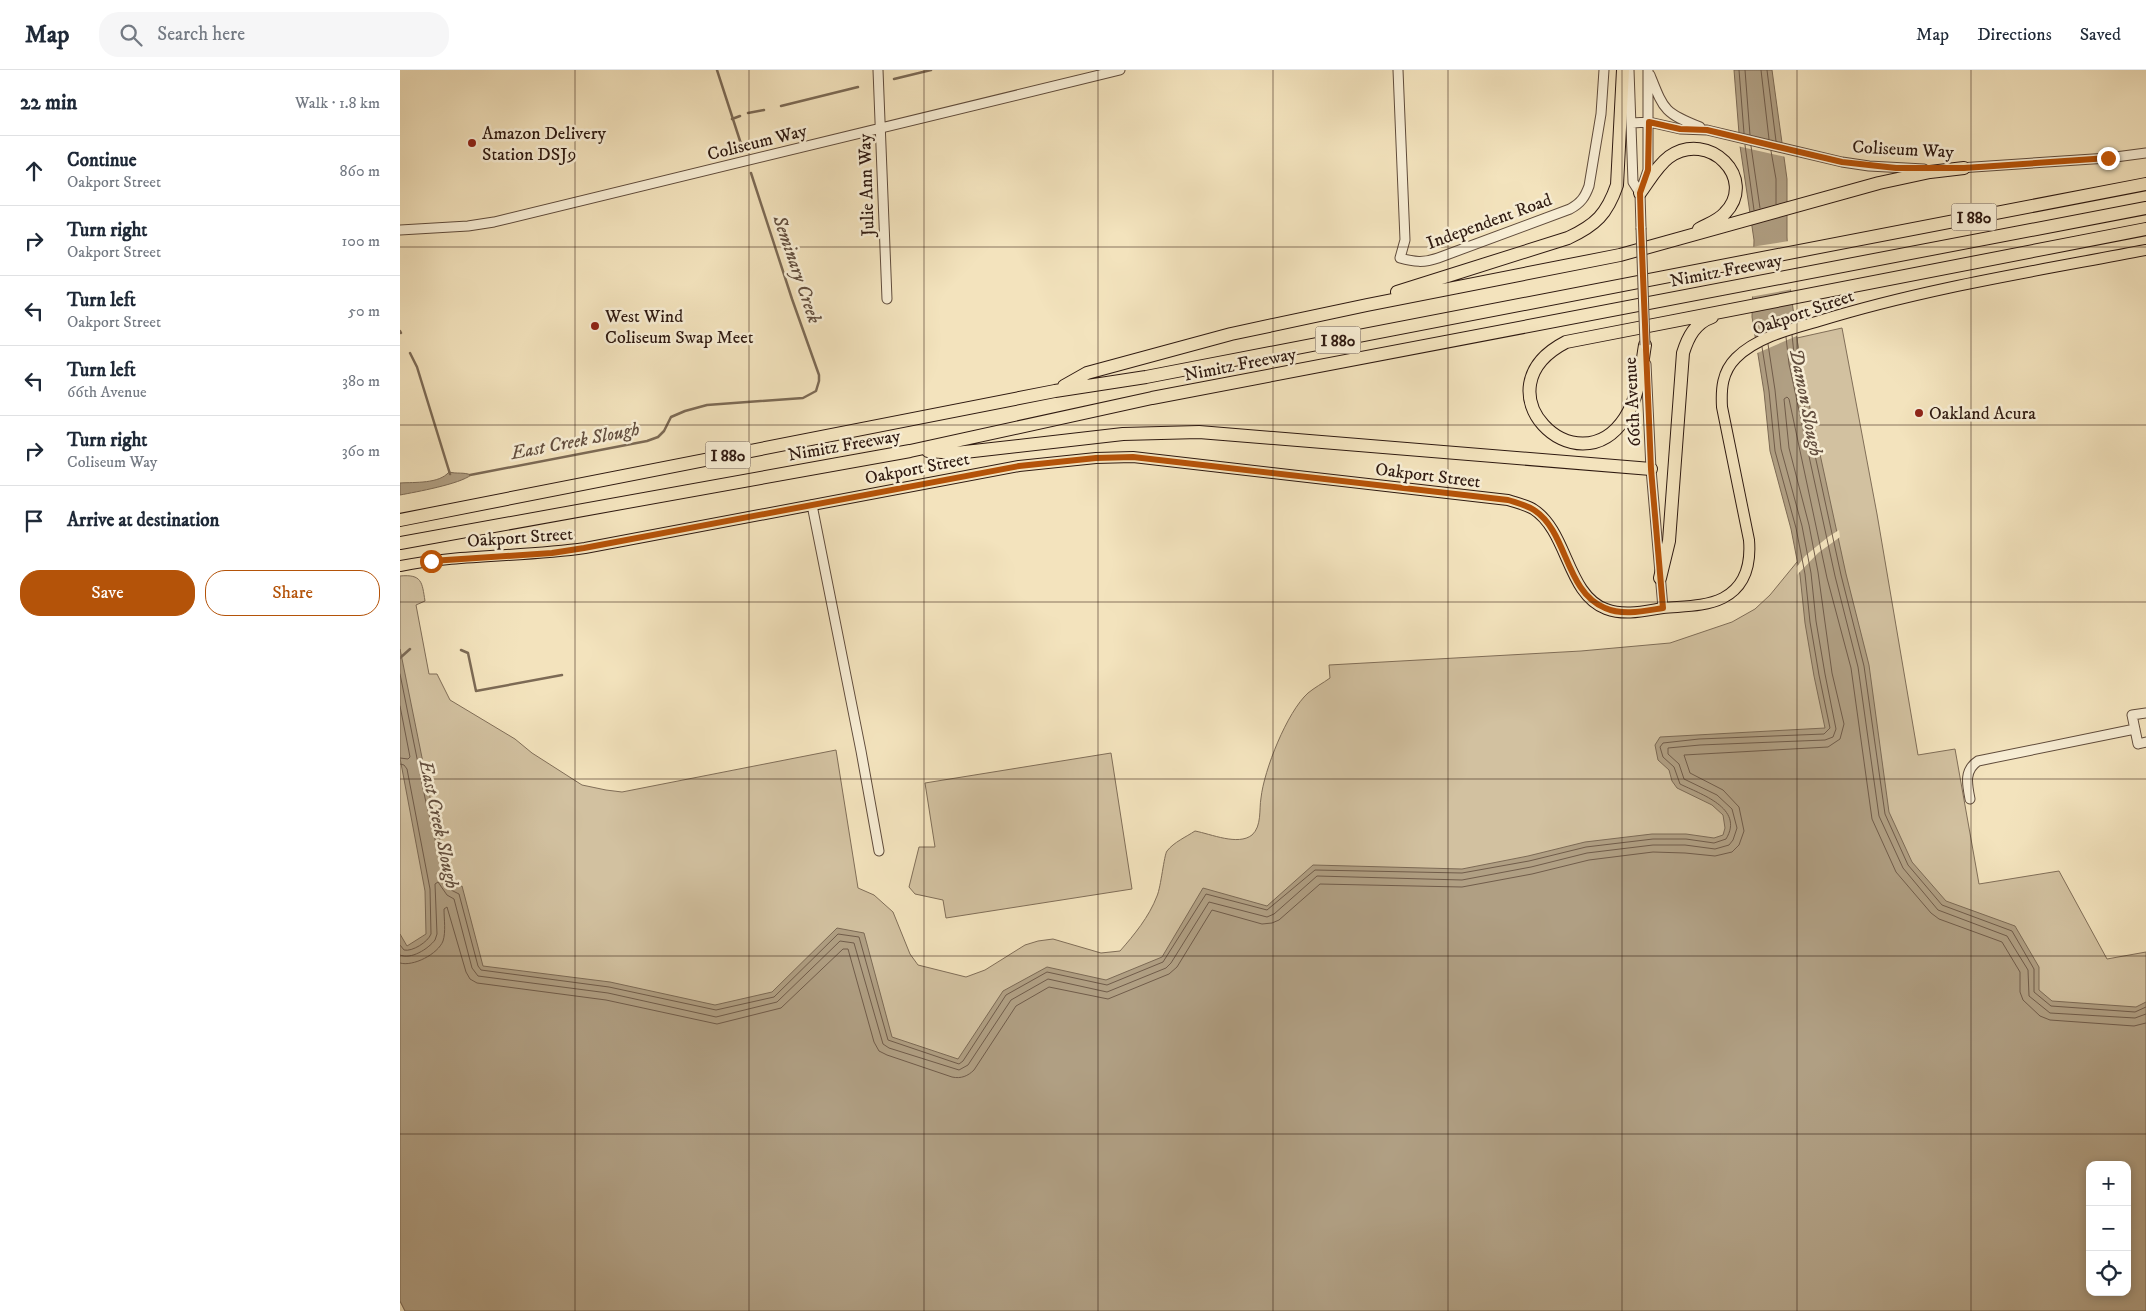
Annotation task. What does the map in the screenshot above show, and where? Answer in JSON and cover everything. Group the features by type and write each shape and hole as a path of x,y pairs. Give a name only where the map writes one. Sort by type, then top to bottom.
{"highway":[{"path":"1367,305 1405,289 1568,238 1597,220 1611,202 1617,185 1624,70"},
{"path":"1640,193 1664,162 1682,151 1695,147 1708,150 1718,155 1728,164 1733,175 1735,188 1732,202 1726,213 1716,220 1671,242"},
{"path":"1055,391 1088,373 1231,334 1620,255 1896,179 1964,168"},
{"name":"Nimitz Freeway","path":"400,520 1055,391 1146,376 2146,184"},
{"name":"Nimitz Freeway","path":"400,543 910,451 1152,398 2146,208"},
{"path":"1645,345 1638,390 1626,417 1615,430 1594,442 1577,443 1560,439 1546,430 1534,413 1530,398 1531,380 1537,365 1550,350 1566,342 2146,229"},
{"path":"1660,578 1670,532 1683,353 1688,339 1695,328 1705,320 1738,308"},
{"path":"910,451 956,452 1123,434 1199,432 1651,469"}],"main road":[{"name":"Oakport Street","path":"400,566 444,559 552,553 1019,466 1113,456 1156,459 1498,499 1521,504 1534,510 1544,519 1552,530 1586,593 1596,603 1606,609 1635,613 1716,601 1730,595 1740,584 1747,571 1750,557 1749,540 1722,408 1721,391 1730,366 1748,349 1779,334 1804,325 1919,294 2146,250"}],"street":[{"name":"Julie Ann Way","path":"878,70 887,299"},
{"name":"Coliseum Way","path":"400,230 460,227 494,222 1120,70"},
{"name":"Independent Road","path":"1398,70 1405,240 1400,258 1421,262 1438,258 1570,209 1580,203 1586,196 1590,186 1601,114 1604,70"},
{"name":"66th Avenue","path":"1629,70 1634,182 1640,193"},
{"name":"66th Avenue","path":"1648,70 1648,170 1640,193 1651,469 1663,608"},
{"path":"1648,70 1666,111 1707,130"},
{"name":"Coliseum Way","path":"1632,123 1649,122 1680,129 1707,130 1869,166 1922,170 2108,158 2146,153"},
{"path":"812,505 861,751 878,852"},
{"path":"2142,743 2135,729 2132,715 2146,712"},
{"path":"1970,799 1967,780 1968,771 1978,761 2135,729"}],"shaded area":[{"path":"1842,328 1877,514 1918,755 1955,749 1979,884 2059,871 2107,959 2146,952 2146,1311 405,1311 400,1301 400,576 413,576 422,584 425,601 416,605 429,674 437,674 450,700 515,739 532,753 582,785 622,792 836,750 858,888 874,895 893,912 910,954 918,965 966,977 985,970 1025,945 1038,941 1053,939 1101,953 1120,951 1131,939 1154,904 1166,854 1173,845 1195,831 1224,838 1239,839 1252,835 1255,831 1259,822 1263,786 1278,742 1292,713 1300,702 1308,693 1330,678 1329,665 1581,651 1670,643 1732,622 1755,609 1770,595 1806,551 1800,362 1797,338"},
{"path":"1111,753 1132,889 946,918 943,900 915,894 909,887 919,847 935,847 925,783"}],"water":[{"name":"Damon Slough","path":"1734,70 1772,70 1787,179 1789,278 1800,362 1846,574 1869,665 1889,812 1912,862 1946,901 2015,926 2039,967 2039,990 2052,1001 2136,1007 2146,1002 2146,1311 405,1311 400,1301 400,934 407,946 426,934 425,891 400,758 400,649 448,875 455,887 462,886 483,966 610,982 715,1005 772,992 837,928 864,933 892,1037 958,1059 1003,991 1047,967 1106,980 1162,957 1203,888 1267,906 1313,865 1462,869 1585,842 1652,834 1686,834 1714,838 1723,835 1725,828 1723,815 1712,805 1677,788 1672,781 1669,770 1658,760 1655,745 1660,737 1825,728 1814,676 1805,623 1800,575 1791,529 1770,451 1764,392 1752,317 1754,240 1740,146"},
{"path":"449,472 471,475 427,490 400,495 400,483 439,479"}],"pier":[{"path":"1736,132 1784,143 1786,157 1737,146"},
{"path":"1789,241 1793,289 1750,297 1751,247"},
{"path":"1798,321 1799,335 1755,354 1753,338"},
{"path":"1839,530 1840,537 1818,553 1797,575 1796,568 1805,556"}],"waterway":[{"name":"Seminary Creek","path":"717,70 743,150"},
{"path":"894,79 931,70"},
{"path":"781,106 858,87"},
{"path":"748,113 764,110"},
{"name":"Seminary Creek","path":"732,119 740,116"},
{"name":"East Creek Slough","path":"470,475 647,441 658,437 664,431 671,417 707,405 803,398 816,391 819,375 751,173"},
{"path":"410,353 417,367 450,474"},
{"path":"400,658 410,649"},
{"path":"461,650 468,653 476,691 562,675"}],"place":[{"name":"Amazon Delivery Station DSJ9","path":"472,143"},
{"name":"West Wind Coliseum Swap Meet","path":"595,326"},
{"name":"Oakland Acura","path":"1919,413"}],"route":[{"path":"431,561 552,553 984,472 1052,461 1113,456 1156,459 1508,500 1534,510 1544,519 1552,530 1578,581 1596,603 1606,609 1619,612 1635,613 1663,608 1651,469 1641,228 1640,193 1648,170 1649,122 1680,129 1707,130 1842,162 1869,166 1922,170 2108,158"}]}
